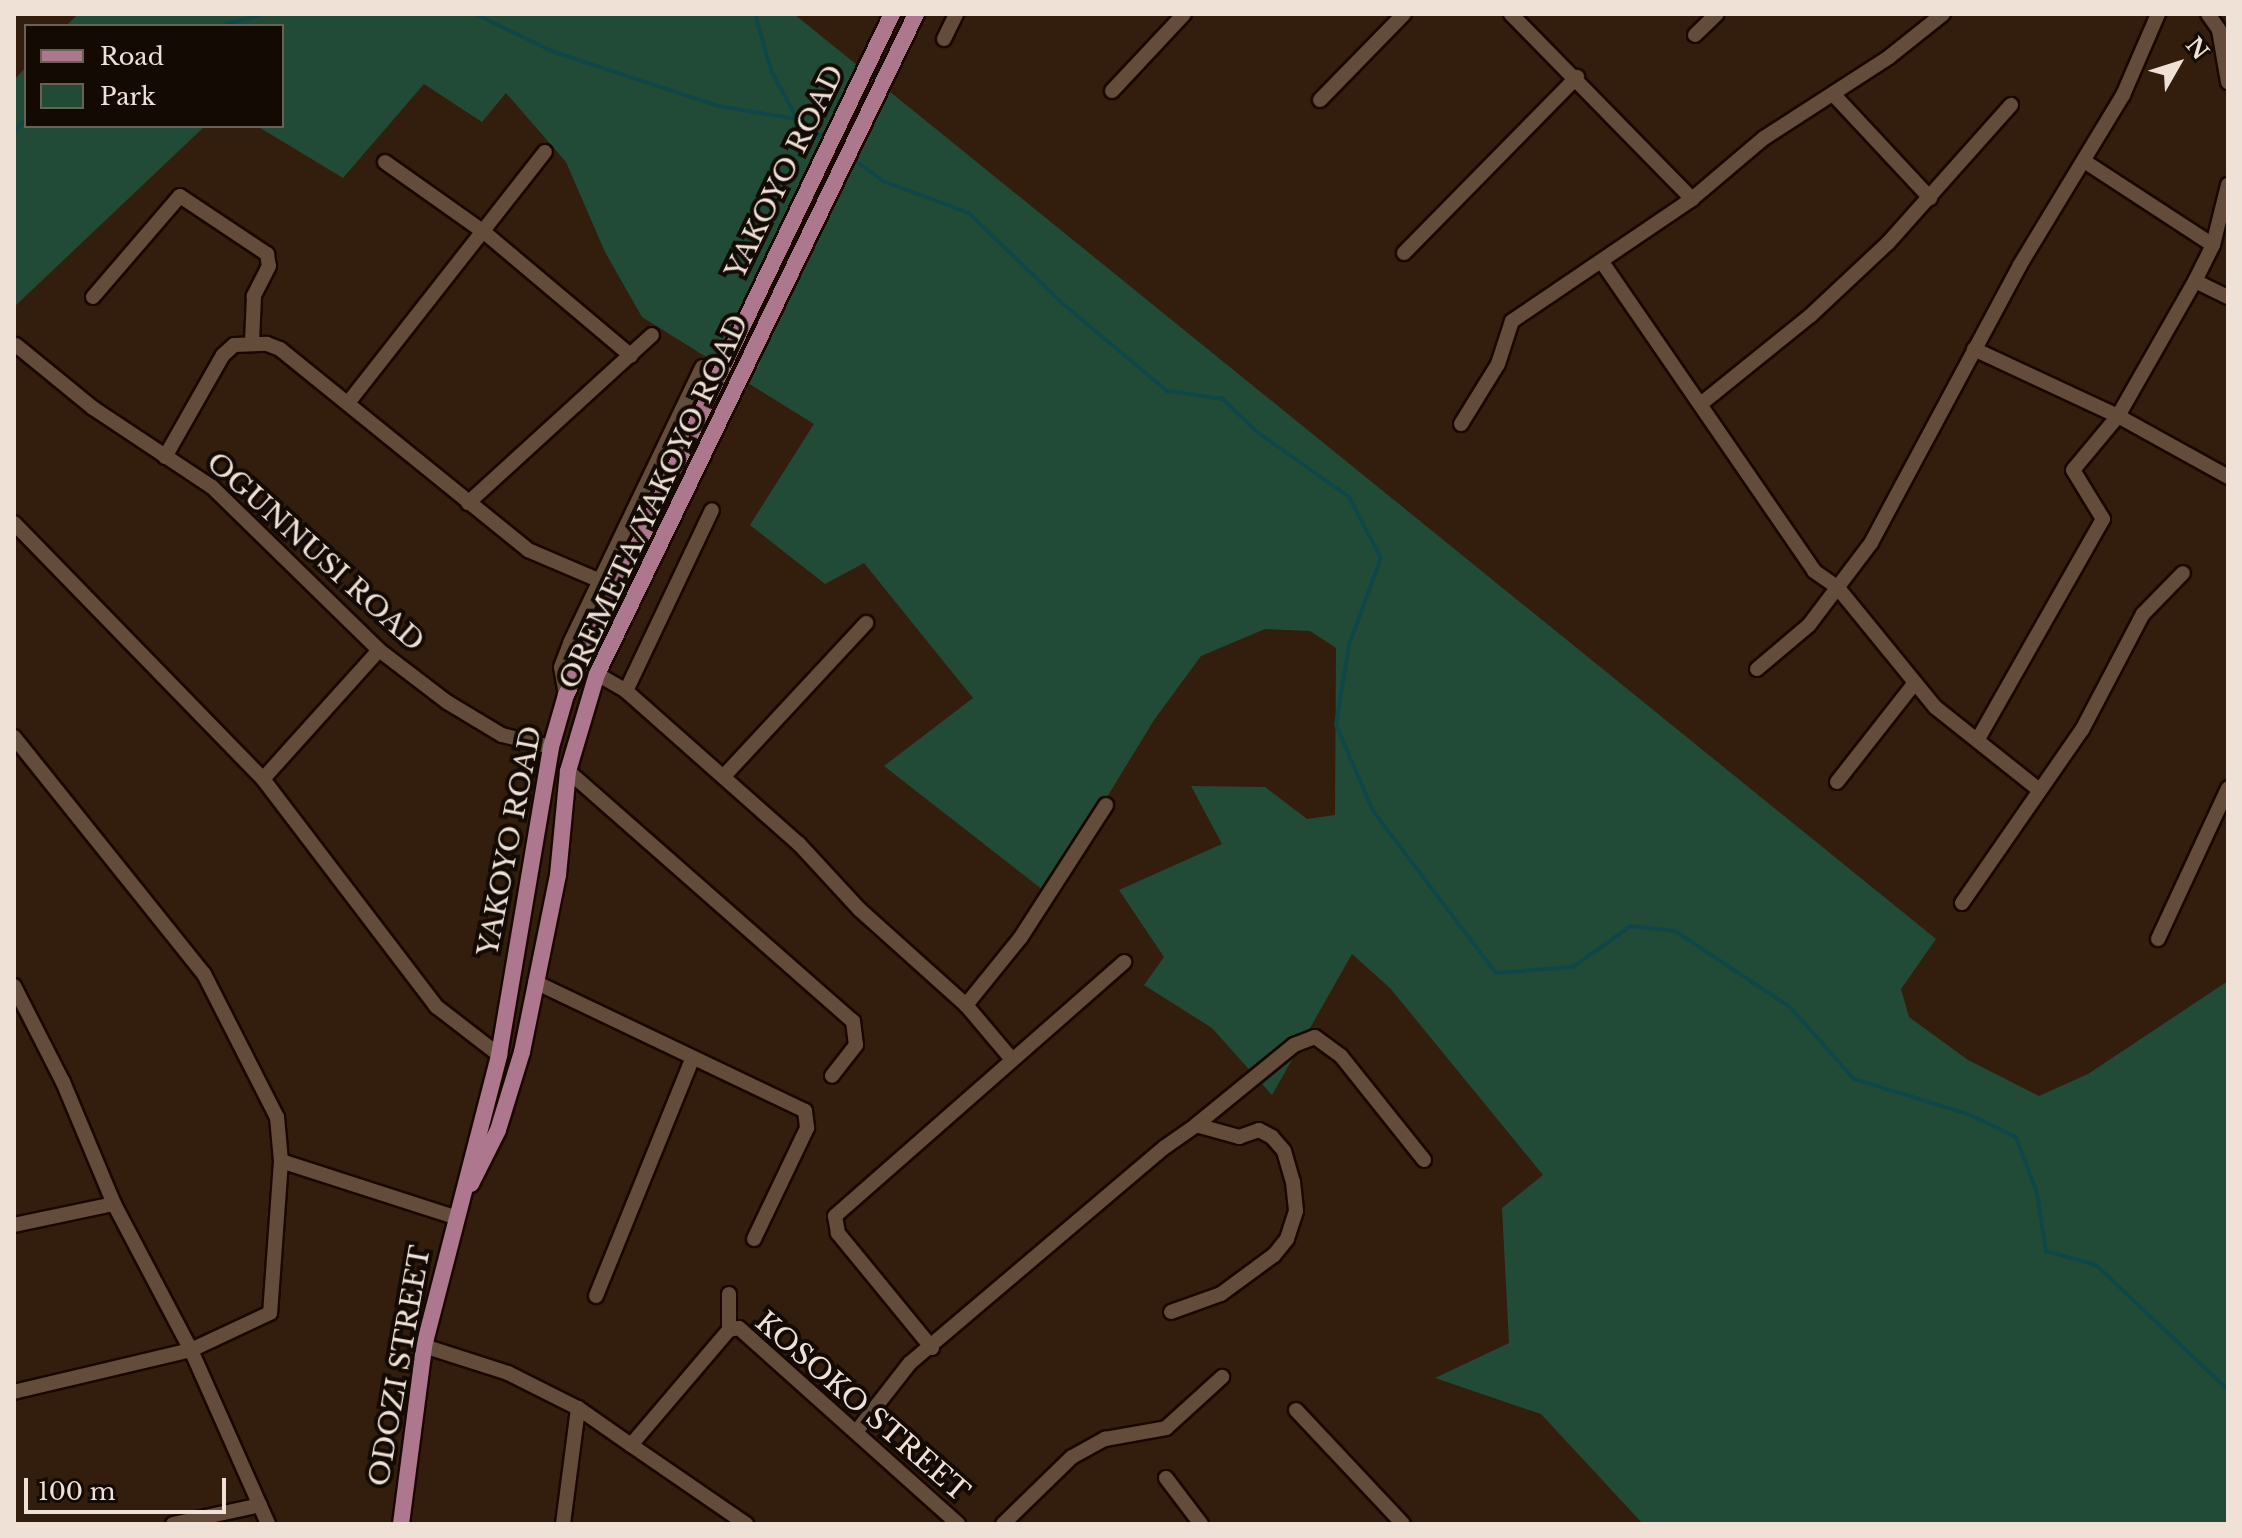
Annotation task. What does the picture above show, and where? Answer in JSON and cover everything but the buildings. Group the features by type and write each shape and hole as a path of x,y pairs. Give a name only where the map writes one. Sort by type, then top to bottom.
{"main road":[{"name":"YAKOYO ROAD","path":"454,1217 499,1055 551,747 566,695 647,518 892,14"},
{"name":"OREMETA/YAKOYO ROAD","path":"454,1217 511,1096 558,875 568,771 597,674 916,14"},
{"name":"ODOZI STREET","path":"401,1524 424,1346 454,1217"}],"street":[{"path":"944,39 956,14"},
{"path":"1112,91 1184,14"},
{"path":"1320,100 1404,14"},
{"path":"1511,14 1577,77 1692,199"},
{"path":"1695,35 1717,14"},
{"path":"1461,424 1498,364 1512,321 1692,199 1764,138 1834,95 1943,14"},
{"path":"1757,669 1809,625 1838,588 1914,468 1974,349 2123,95 2158,14"},
{"path":"2208,14 2219,30 2228,82"},
{"path":"1404,253 1577,77"},
{"path":"1834,95 1930,198"},
{"path":"1702,403 1811,315 1930,198 2011,105"},
{"path":"348,403 545,152"},
{"path":"2084,161 2213,245"},
{"path":"385,162 484,232 631,356"},
{"path":"1978,739 2103,519 2073,470 2118,416 2195,281 2213,245 2228,185"},
{"path":"93,297 180,196 267,254 269,266 254,296 252,342"},
{"path":"1602,262 1702,403 1777,521 1814,571 1838,588 1913,685 2038,789"},
{"path":"2195,281 2228,297"},
{"path":"468,503 652,335"},
{"path":"165,457 223,355 234,345 252,342 280,349 528,550 598,580"},
{"name":"OGUNNUSI ROAD","path":"16,345 165,457 212,487 379,650 502,735 551,747"},
{"path":"1974,349 2118,416 2228,477"},
{"path":"566,695 561,667 598,580 702,367"},
{"path":"626,691 712,510"},
{"path":"14,523 263,779 437,1007 499,1055"},
{"path":"1962,903 2038,789 2082,730 2143,614 2183,573"},
{"path":"724,776 866,623"},
{"path":"263,779 379,650"},
{"path":"597,674 626,691 724,776 966,1005 1010,1057"},
{"path":"1837,782 1913,685"},
{"path":"14,737 204,974 277,1117 281,1161 270,1313 191,1350 14,1392"},
{"path":"568,771 853,1021 856,1045 832,1076"},
{"path":"2158,939 2228,788"},
{"path":"966,1005 1021,937 1106,805"},
{"path":"932,1348 838,1233 835,1216 1010,1057 1124,962"},
{"path":"535,982 692,1060 797,1104 808,1119 754,1239"},
{"path":"14,986 63,1082 114,1204 191,1350 268,1524"},
{"path":"856,1432 904,1370 1294,1045 1315,1037 1341,1056 1424,1160"},
{"path":"596,1296 692,1060"},
{"path":"1171,1312 1221,1294 1274,1255 1287,1239 1296,1211 1284,1151 1272,1137 1259,1130 1239,1137 1196,1125"},
{"path":"281,1161 454,1217"},
{"path":"14,1225 114,1204"},
{"path":"729,1294 729,1330"},
{"name":"KOSOKO STREET","path":"631,1445 729,1330 739,1328 958,1524"},
{"path":"424,1346 508,1373 578,1408 746,1524"},
{"path":"1003,1524 1072,1457 1105,1439 1166,1428 1222,1377"},
{"path":"563,1524 578,1408"},
{"path":"1296,1410 1403,1524"},
{"path":"1166,1478 1201,1524"},
{"path":"173,1524 260,1505"}],"green space":[{"path":"78,14 794,14 1936,939 1901,989 1909,1017 1968,1060 2039,1096 2088,1074 2228,981 2228,1524 1643,1524 1541,1414 1435,1378 1509,1343 1502,1208 1543,1175 1390,988 1352,954 1272,1095 1212,1028 1144,985 1164,957 1119,890 1222,844 1191,786 1265,787 1307,819 1335,815 1336,648 1310,631 1265,629 1201,656 1154,720 1048,894 884,766 973,698 864,563 825,584 750,525 814,424 642,317 605,252 566,162 506,93 482,122 424,84 343,178 260,128 284,128 284,24 68,24"},
{"path":"24,69 24,128 203,128 14,307 14,80"}],"waterway":[{"path":"228,24 263,14"},
{"path":"475,14 554,52 718,106 797,119"},
{"path":"755,14 771,70 797,119 826,140"},
{"path":"14,132 24,121"},
{"path":"853,159 883,181 969,213 1063,304 1167,391 1223,399 1257,432 1349,497 1381,558 1349,645 1336,725 1373,811 1496,973 1573,967 1631,926 1675,931 1790,1007 1854,1079 1968,1114 2016,1137 2037,1193 2046,1251 2096,1265 2228,1390"}]}
